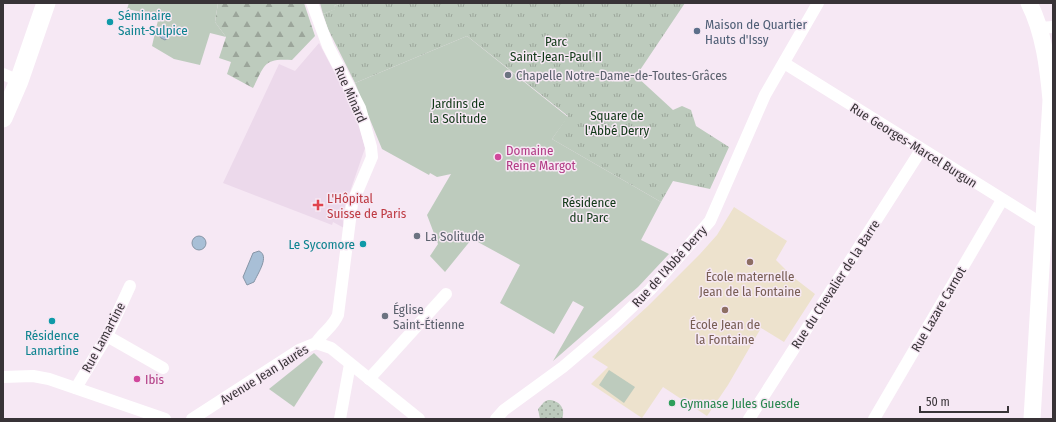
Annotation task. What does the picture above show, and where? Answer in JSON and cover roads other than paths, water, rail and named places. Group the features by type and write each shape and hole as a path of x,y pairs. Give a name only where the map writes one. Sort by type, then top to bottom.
{"main road":[{"path":"3,118 11,77 46,3"},
{"path":"1029,3 1046,28 1052,100 1032,419"}],"street":[{"name":"Rue Minard","path":"312,3 328,46 360,108 372,157 352,204 338,315 335,323 320,336 316,343"},
{"name":"Rue de l'Abbé Derry","path":"496,419 504,410 564,367 616,322 650,290 710,221 765,96 818,3"},
{"name":"Rue Georges-Marcel Burgun","path":"784,63 921,150 1044,225"},
{"name":"Rue du Chevalier de la Barre","path":"750,419 921,150"},
{"name":"Rue Lazare Carnot","path":"874,419 1002,200"},
{"name":"Rue Lamartine","path":"76,388 107,336 130,286"},
{"path":"369,379 446,294"},
{"path":"107,336 163,368"},
{"path":"316,343 331,348 419,419"},
{"name":"Avenue Jean Jaurès","path":"192,419 299,350 316,343"},
{"path":"340,419 350,364"},
{"path":"3,377 33,376 76,388 165,419"}],"water":[{"path":"164,29 168,30 170,33 169,37 165,40 161,38 159,34"},
{"path":"199,236 204,238 206,243 204,248 199,250 194,248 192,243 194,238"},
{"path":"259,251 262,253 263,257 262,265 254,282 247,285 243,277 253,253"}],"place":[{"name":"Séminaire Saint-Sulpice","path":"110,22"},
{"name":"Maison de Quartier Hauts d'Issy","path":"697,31"},
{"name":"Chapelle Notre-Dame-de-Toutes-Grâces","path":"508,75"},
{"name":"Domaine Reine Margot","path":"498,157"},
{"name":"L'Hôpital Suisse de Paris","path":"318,205"},
{"name":"La Solitude","path":"417,236"},
{"name":"Le Sycomore","path":"363,244"},
{"name":"École maternelle Jean de la Fontaine","path":"750,262"},
{"name":"École Jean de la Fontaine","path":"725,310"},
{"name":"Église Saint-Étienne","path":"385,316"},
{"name":"Résidence Lamartine","path":"52,321"},
{"name":"Ibis","path":"137,379"},
{"name":"Gymnase Jules Guesde","path":"672,403"}],"park label":[{"name":"Parc Saint-Jean-Paul II","path":"556,48"},
{"name":"Jardins de la Solitude","path":"458,110"},
{"name":"Square de l'Abbé Derry","path":"617,122"},
{"name":"Résidence du Parc","path":"589,210"}]}
